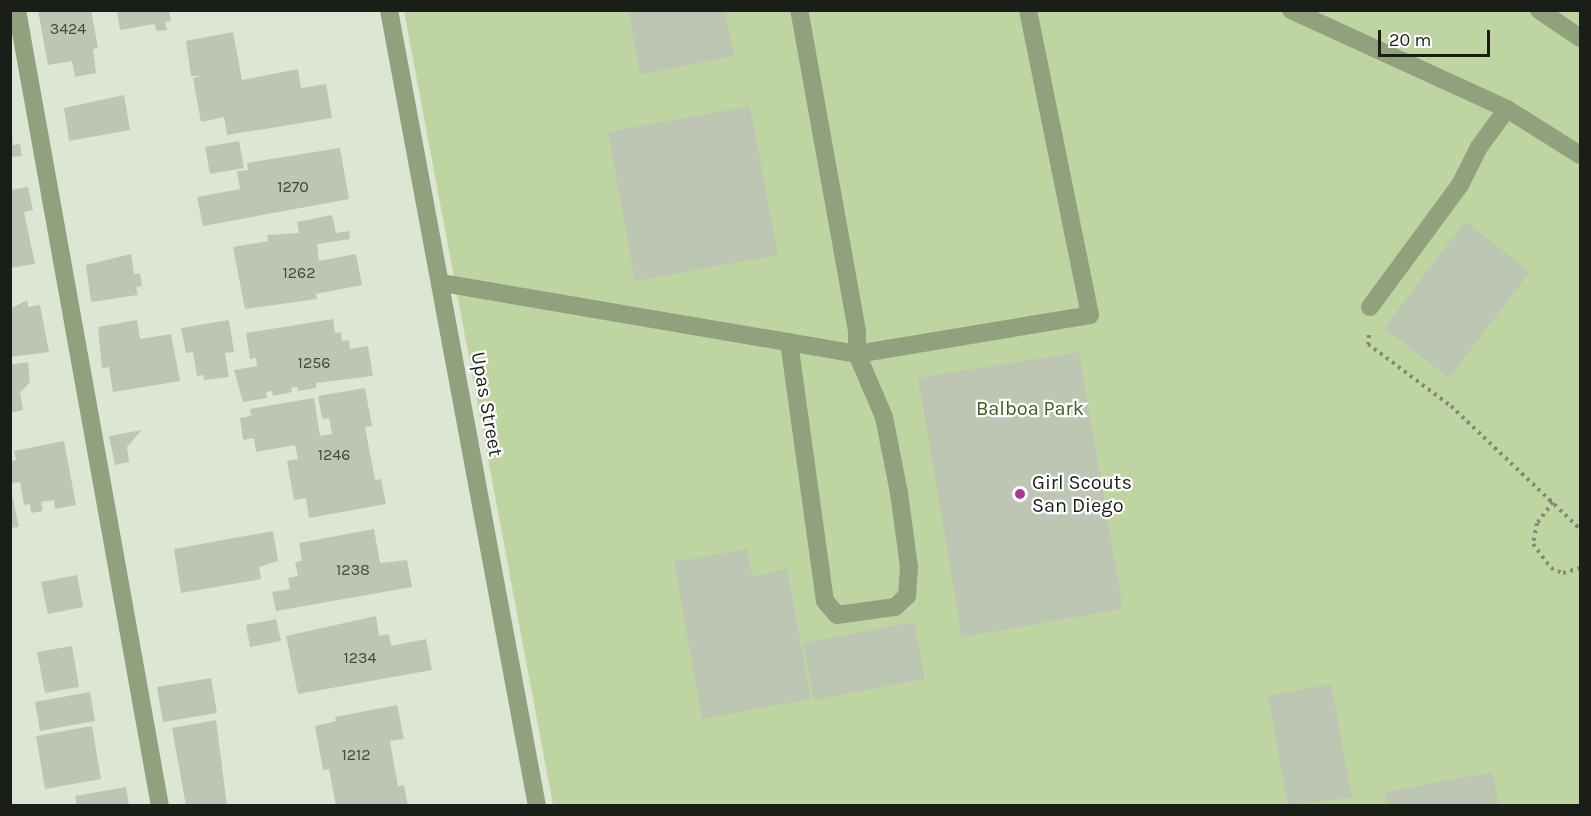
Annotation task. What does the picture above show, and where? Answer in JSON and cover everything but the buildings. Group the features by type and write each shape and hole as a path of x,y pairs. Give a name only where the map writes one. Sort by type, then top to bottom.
{"street":[{"path":"17,10 160,806"},
{"name":"Upas Street","path":"389,10 442,283 537,806"},
{"path":"789,342 825,601 837,615 895,607 907,596 909,567 884,417 857,354 857,331 799,10"},
{"path":"442,283 857,354 1090,315 1028,10"},
{"path":"1291,10 1507,109 1581,155"},
{"path":"1539,10 1581,38"},
{"path":"1370,307 1460,185 1479,147 1507,109"}],"path":[{"path":"1370,307 1368,344 1451,406 1581,529"},
{"path":"1553,502 1537,524 1533,544 1551,568 1563,573 1581,568"}],"green space":[{"name":"Balboa Park","path":"404,11 1580,11 1580,805 553,805"}],"place":[{"name":"Girl Scouts San Diego","path":"1020,494"}]}
